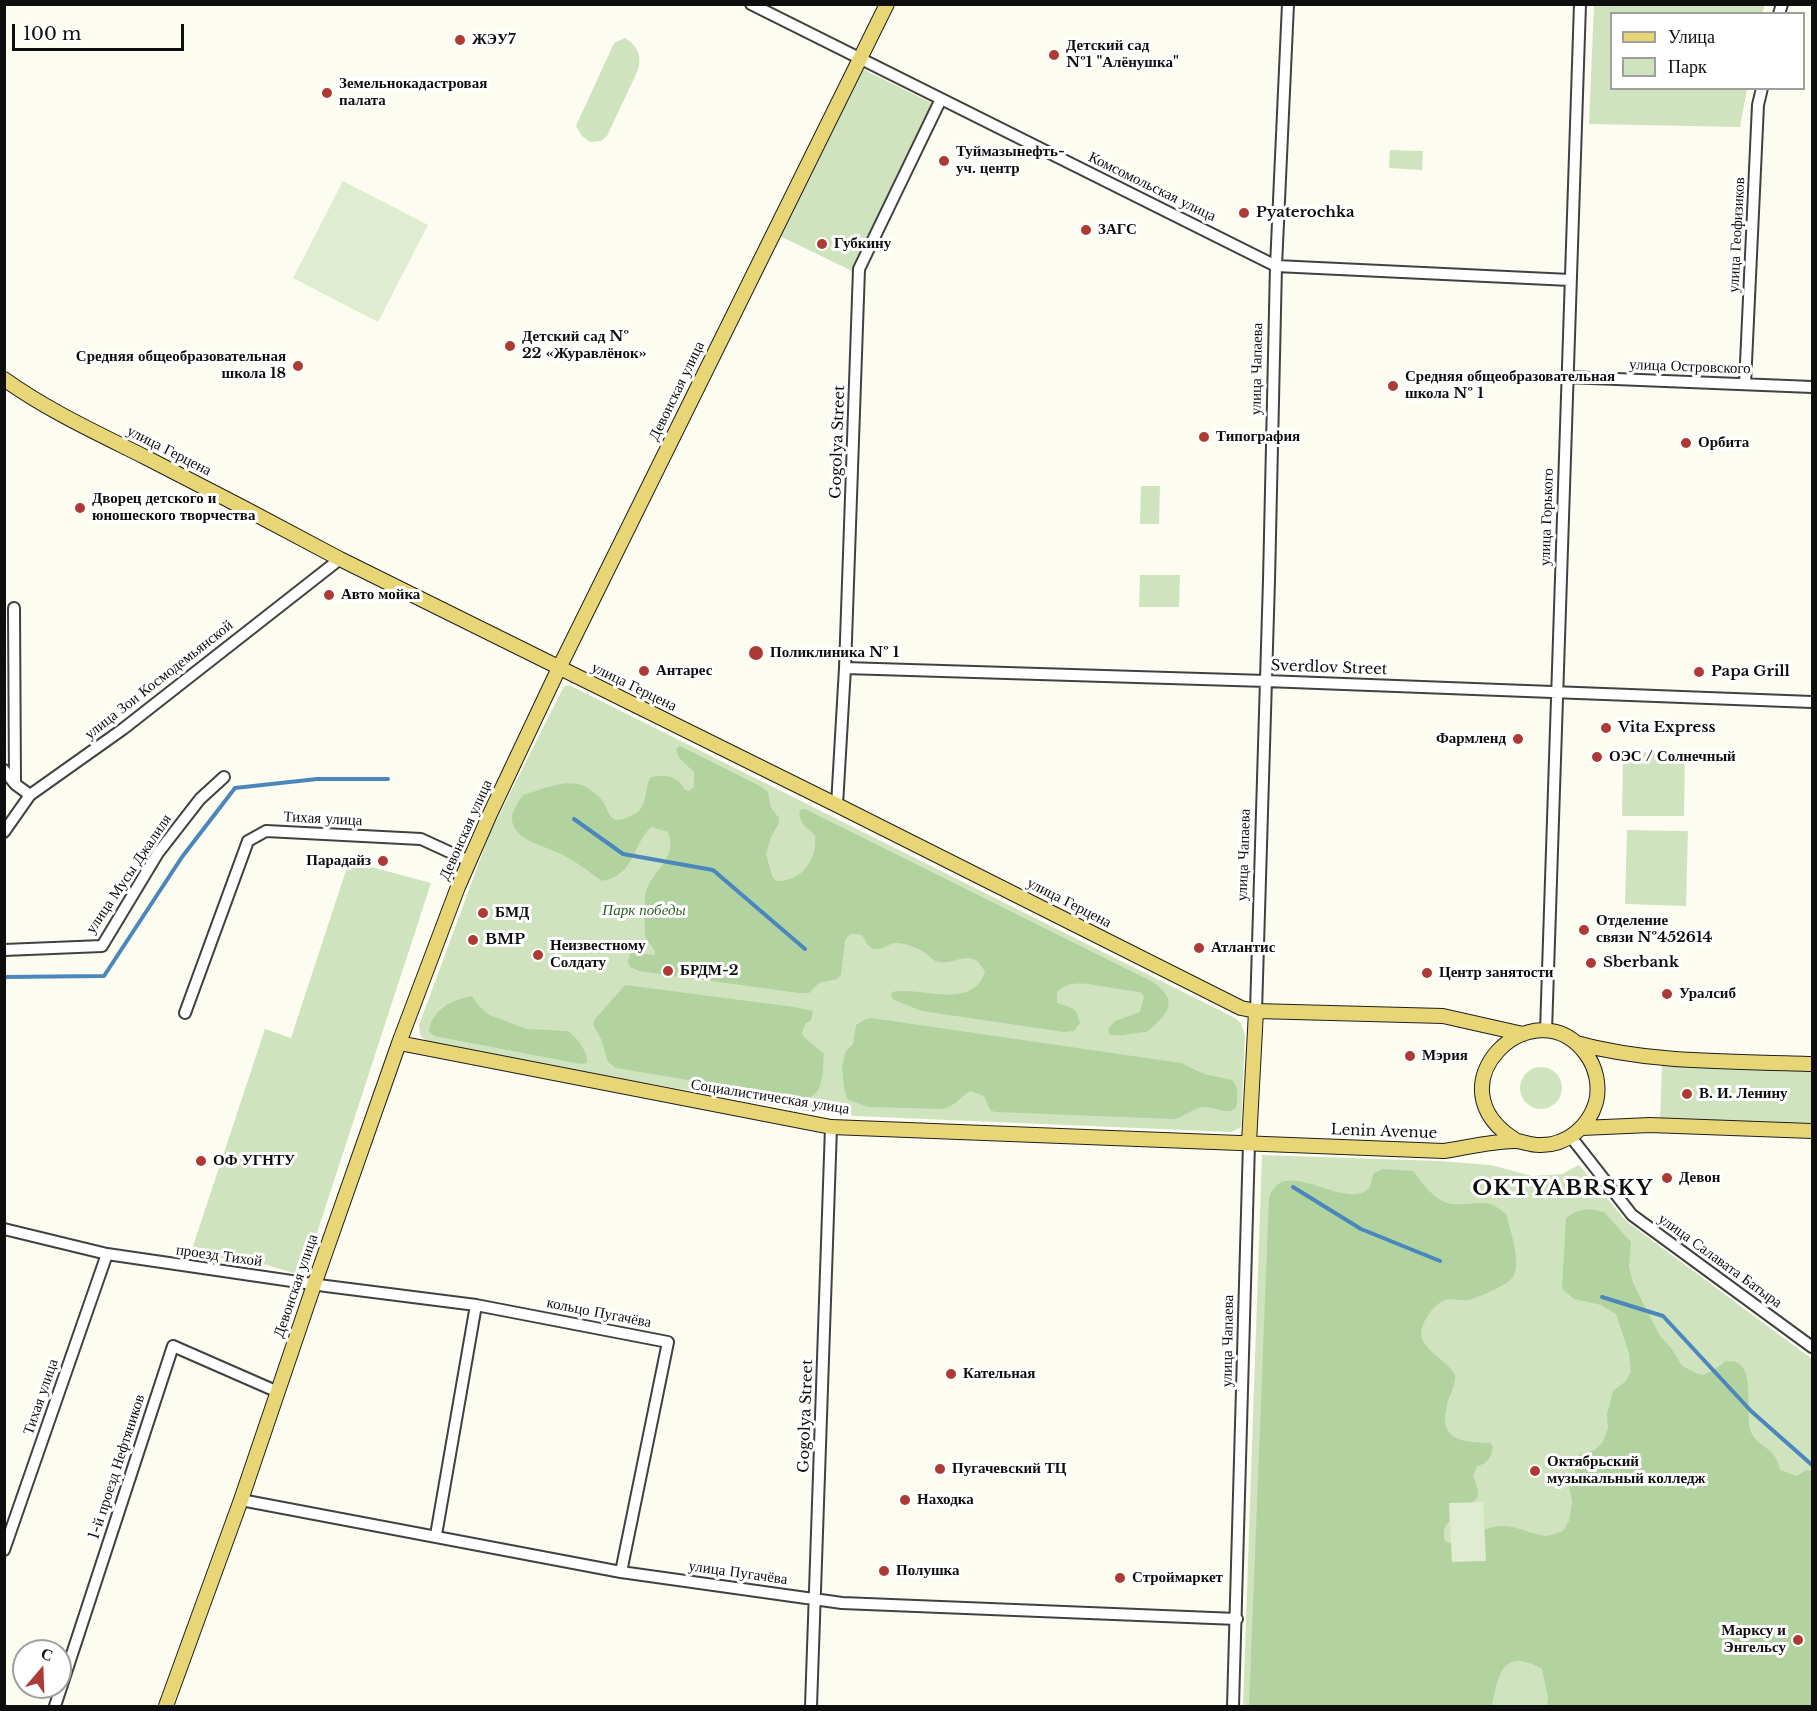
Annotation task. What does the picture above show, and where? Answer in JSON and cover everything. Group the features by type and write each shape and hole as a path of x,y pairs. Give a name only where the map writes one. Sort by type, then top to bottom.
{"main road":[{"name":"Девонская улица","path":"166,1707 278,1392 320,1286 399,1043 469,861 559,668 887,4"},
{"name":"улица Герцена","path":"4,379 65,416 340,559 1241,1008 1256,1011"},
{"path":"1256,1011 1443,1016 1522,1034"},
{"name":"улица Чапаева","path":"1249,1143 1256,1011"},
{"path":"1574,1042 1586,1053 1594,1067 1597,1083 1591,1115 1576,1132 1557,1143 1541,1146 1517,1141 1504,1133 1486,1108 1483,1093 1484,1078 1488,1063 1497,1050 1509,1040 1522,1034 1546,1031 1609,1052 1651,1058 1812,1064"},
{"name":"Социалистическая улица","path":"399,1043 831,1126 1249,1143"},
{"path":"1576,1132 1650,1125 1812,1131"},
{"name":"Lenin Avenue","path":"1249,1143 1444,1151 1517,1141"}],"street":[{"name":"Комсомольская улица","path":"751,4 1276,266 1570,280"},
{"name":"улица Чапаева","path":"1256,1011 1276,266 1288,4"},
{"name":"улица Горького","path":"1546,1031 1580,4"},
{"name":"улица Геофизиков","path":"1745,384 1758,105 1762,90"},
{"name":"Gogolya Street","path":"837,805 845,668 859,269 941,99"},
{"name":"улица Островского","path":"1567,377 1812,387"},
{"name":"улица Зои Космодемьянской","path":"4,831 30,795 123,729 340,559"},
{"path":"14,608 15,784"},
{"name":"Sverdlov Street","path":"845,668 1266,681 1812,702"},
{"path":"4,770 15,784 30,795"},
{"name":"улица Мусы Джалиля","path":"4,950 102,946 158,853 200,799 224,777"},
{"name":"Тихая улица","path":"185,1013 248,841 267,831 422,839 469,861"},
{"name":"Gogolya Street","path":"811,1707 831,1126"},
{"name":"улица Салавата Батыра","path":"1576,1132 1632,1215 1812,1347"},
{"name":"улица Чапаева","path":"1233,1707 1249,1143"},
{"name":"проезд Тихой","path":"4,1229 107,1254 320,1286"},
{"name":"Тихая улица","path":"4,1550 107,1254"},
{"name":"кольцо Пугачёва","path":"320,1286 476,1305 668,1342 621,1572"},
{"path":"436,1535 476,1305"},
{"name":"1-й проезд Нефтяников","path":"54,1707 173,1346 278,1392"},
{"name":"улица Пугачёва","path":"241,1500 436,1535 621,1572 842,1603 1237,1619"}],"green space":[{"path":"1594,5 1765,5 1762,12 1610,12 1610,90 1747,90 1740,127 1589,124"},
{"path":"625,38 638,52 638,70 607,136 601,141 590,142 582,136 576,126 614,43"},
{"path":"862,69 934,104 852,271 780,236"},
{"path":"1390,150 1423,151 1422,170 1389,168"},
{"path":"343,181 428,225 378,322 293,278"},
{"path":"1141,486 1160,486 1159,524 1140,524"},
{"path":"1140,575 1180,575 1179,607 1139,607"},
{"name":"Парк победы","path":"569,685 1235,1018 1241,1023 1245,1035 1241,1127 1231,1132 855,1116 806,1111 606,1076 426,1041 420,1035 419,1025 490,833 562,690"},
{"path":"680,746 768,792 771,808 779,818 766,854 772,876 776,881 793,878 801,873 811,860 815,835 800,818 800,810 805,809 1153,982 1167,996 1169,1002 1165,1014 1147,1032 1109,1034 1108,1029 1115,1021 1140,1012 1144,997 1142,993 1084,984 1063,987 1057,992 1057,1003 1073,1008 1077,1013 1080,1023 1074,1031 1064,1032 922,1011 894,1000 891,996 892,992 957,994 969,991 978,984 985,972 980,964 968,958 949,962 935,961 921,950 900,943 874,949 869,946 862,935 857,934 850,935 845,941 841,975 837,979 819,983 809,993 639,971 630,967 628,961 631,952 655,955 645,935 645,894 668,856 670,841 668,832 651,827 627,866 613,877 602,881 565,856 526,839 516,830 512,817 523,795 567,783 582,785 595,793 613,819 623,819 639,811 643,805 650,778 670,777 678,781 684,789 689,791 694,787 694,772 679,758 676,749"},
{"path":"1623,752 1685,753 1684,816 1622,816"},
{"path":"1627,830 1688,831 1686,906 1625,904"},
{"path":"349,861 431,883 303,1276 244,1258 189,1258 265,1029 291,1038"},
{"path":"625,985 813,1011 811,1021 806,1023 802,1032 803,1036 824,1054 819,1089 809,1098 802,1099 616,1068 608,1062 601,1039 593,1024"},
{"path":"472,996 489,1015 527,1029 568,1031 581,1045 586,1054 587,1063 581,1064 434,1036 429,1031 439,1011 450,1003"},
{"path":"871,1018 1181,1063 1204,1074 1232,1080 1237,1089 1236,1108 1224,1111 1202,1107 1174,1119 995,1112 990,1110 984,1096 971,1091 943,1109 868,1107 847,1099 842,1066 846,1051 853,1044 856,1025"},
{"path":"1662,1065 1812,1070 1812,1129 1660,1123"},
{"path":"1541,1067 1549,1068 1556,1073 1561,1080 1561,1096 1556,1103 1549,1108 1541,1109 1533,1108 1526,1103 1521,1096 1520,1088 1521,1080 1526,1073 1533,1068"},
{"path":"1262,1155 1491,1165 1532,1176 1562,1174 1579,1165 1626,1221 1812,1359 1812,1706 1243,1706"},
{"path":"1383,1169 1413,1171 1431,1193 1445,1202 1451,1204 1484,1203 1496,1207 1506,1214 1514,1246 1516,1263 1513,1277 1510,1280 1472,1299 1448,1299 1440,1302 1427,1317 1422,1330 1421,1336 1426,1346 1455,1374 1445,1414 1448,1431 1460,1440 1490,1443 1493,1447 1488,1459 1484,1464 1477,1466 1473,1475 1478,1490 1477,1497 1445,1527 1445,1541 1449,1543 1488,1528 1503,1526 1547,1536 1563,1531 1569,1521 1572,1502 1569,1484 1575,1471 1575,1459 1580,1454 1595,1450 1603,1442 1608,1428 1607,1414 1613,1391 1626,1381 1631,1372 1629,1353 1616,1314 1601,1305 1574,1299 1562,1289 1566,1218 1575,1212 1584,1210 1604,1212 1631,1242 1629,1267 1633,1283 1660,1336 1672,1349 1682,1366 1703,1375 1726,1361 1740,1364 1746,1377 1752,1434 1772,1453 1780,1470 1797,1476 1806,1470 1812,1471 1812,1706 1547,1706 1548,1697 1542,1669 1519,1661 1505,1667 1500,1674 1492,1706 1249,1706 1269,1198 1276,1186 1286,1181 1299,1181 1343,1193 1356,1194 1367,1190 1374,1173"},
{"path":"1483,1502 1486,1561 1452,1562 1449,1503"}],"waterway":[{"path":"4,977 104,976 182,857 235,788 317,779 388,779"},
{"path":"574,819 623,854 713,870 805,949"},
{"path":"1293,1187 1361,1229 1440,1261"},
{"path":"1602,1297 1663,1316 1751,1411 1812,1465"}],"place":[{"name":"ЖЭУ7","path":"460,40"},
{"name":"Детский сад №1 \"Алёнушка\"","path":"1054,55"},
{"name":"Земельнокадастровая палата","path":"327,93"},
{"name":"Туймазынефть- уч. центр","path":"944,161"},
{"name":"Pyaterochka","path":"1244,213"},
{"name":"ЗАГС","path":"1086,230"},
{"name":"Губкину","path":"822,244"},
{"name":"Детский сад № 22 «Журавлёнок»","path":"510,346"},
{"name":"Средняя общеобразовательная школа 18","path":"298,366"},
{"name":"Средняя общеобразовательная школа № 1","path":"1393,386"},
{"name":"Типография","path":"1204,437"},
{"name":"Орбита","path":"1686,443"},
{"name":"Дворец детского и юношеского творчества","path":"80,508"},
{"name":"Авто мойка","path":"329,595"},
{"name":"Поликлиника № 1","path":"756,653"},
{"name":"Антарес","path":"644,671"},
{"name":"Papa Grill","path":"1699,672"},
{"name":"Vita Express","path":"1606,728"},
{"name":"Фармленд","path":"1518,739"},
{"name":"ОЭС / Солнечный","path":"1597,757"},
{"name":"Парадайз","path":"383,861"},
{"name":"БМД","path":"483,913"},
{"name":"Отделение связи №452614","path":"1584,930"},
{"name":"BMP","path":"473,940"},
{"name":"Атлантис","path":"1199,948"},
{"name":"Неизвестному Солдату","path":"538,955"},
{"name":"Sberbank","path":"1591,963"},
{"name":"БРДМ-2","path":"668,971"},
{"name":"Центр занятости","path":"1427,973"},
{"name":"Уралсиб","path":"1667,994"},
{"name":"Мэрия","path":"1410,1056"},
{"name":"В. И. Ленину","path":"1687,1094"},
{"name":"ОФ УГНТУ","path":"201,1161"},
{"name":"Девон","path":"1667,1178"},
{"name":"Кательная","path":"951,1374"},
{"name":"Пугачевский ТЦ","path":"940,1469"},
{"name":"Октябрьский музыкальный колледж","path":"1535,1471"},
{"name":"Находка","path":"905,1500"},
{"name":"Полушка","path":"884,1571"},
{"name":"Строймаркет","path":"1120,1578"},
{"name":"Марксу и Энгельсу","path":"1798,1640"}],"district":[{"name":"OKTYABRSKY","path":"1563,1189"}]}
